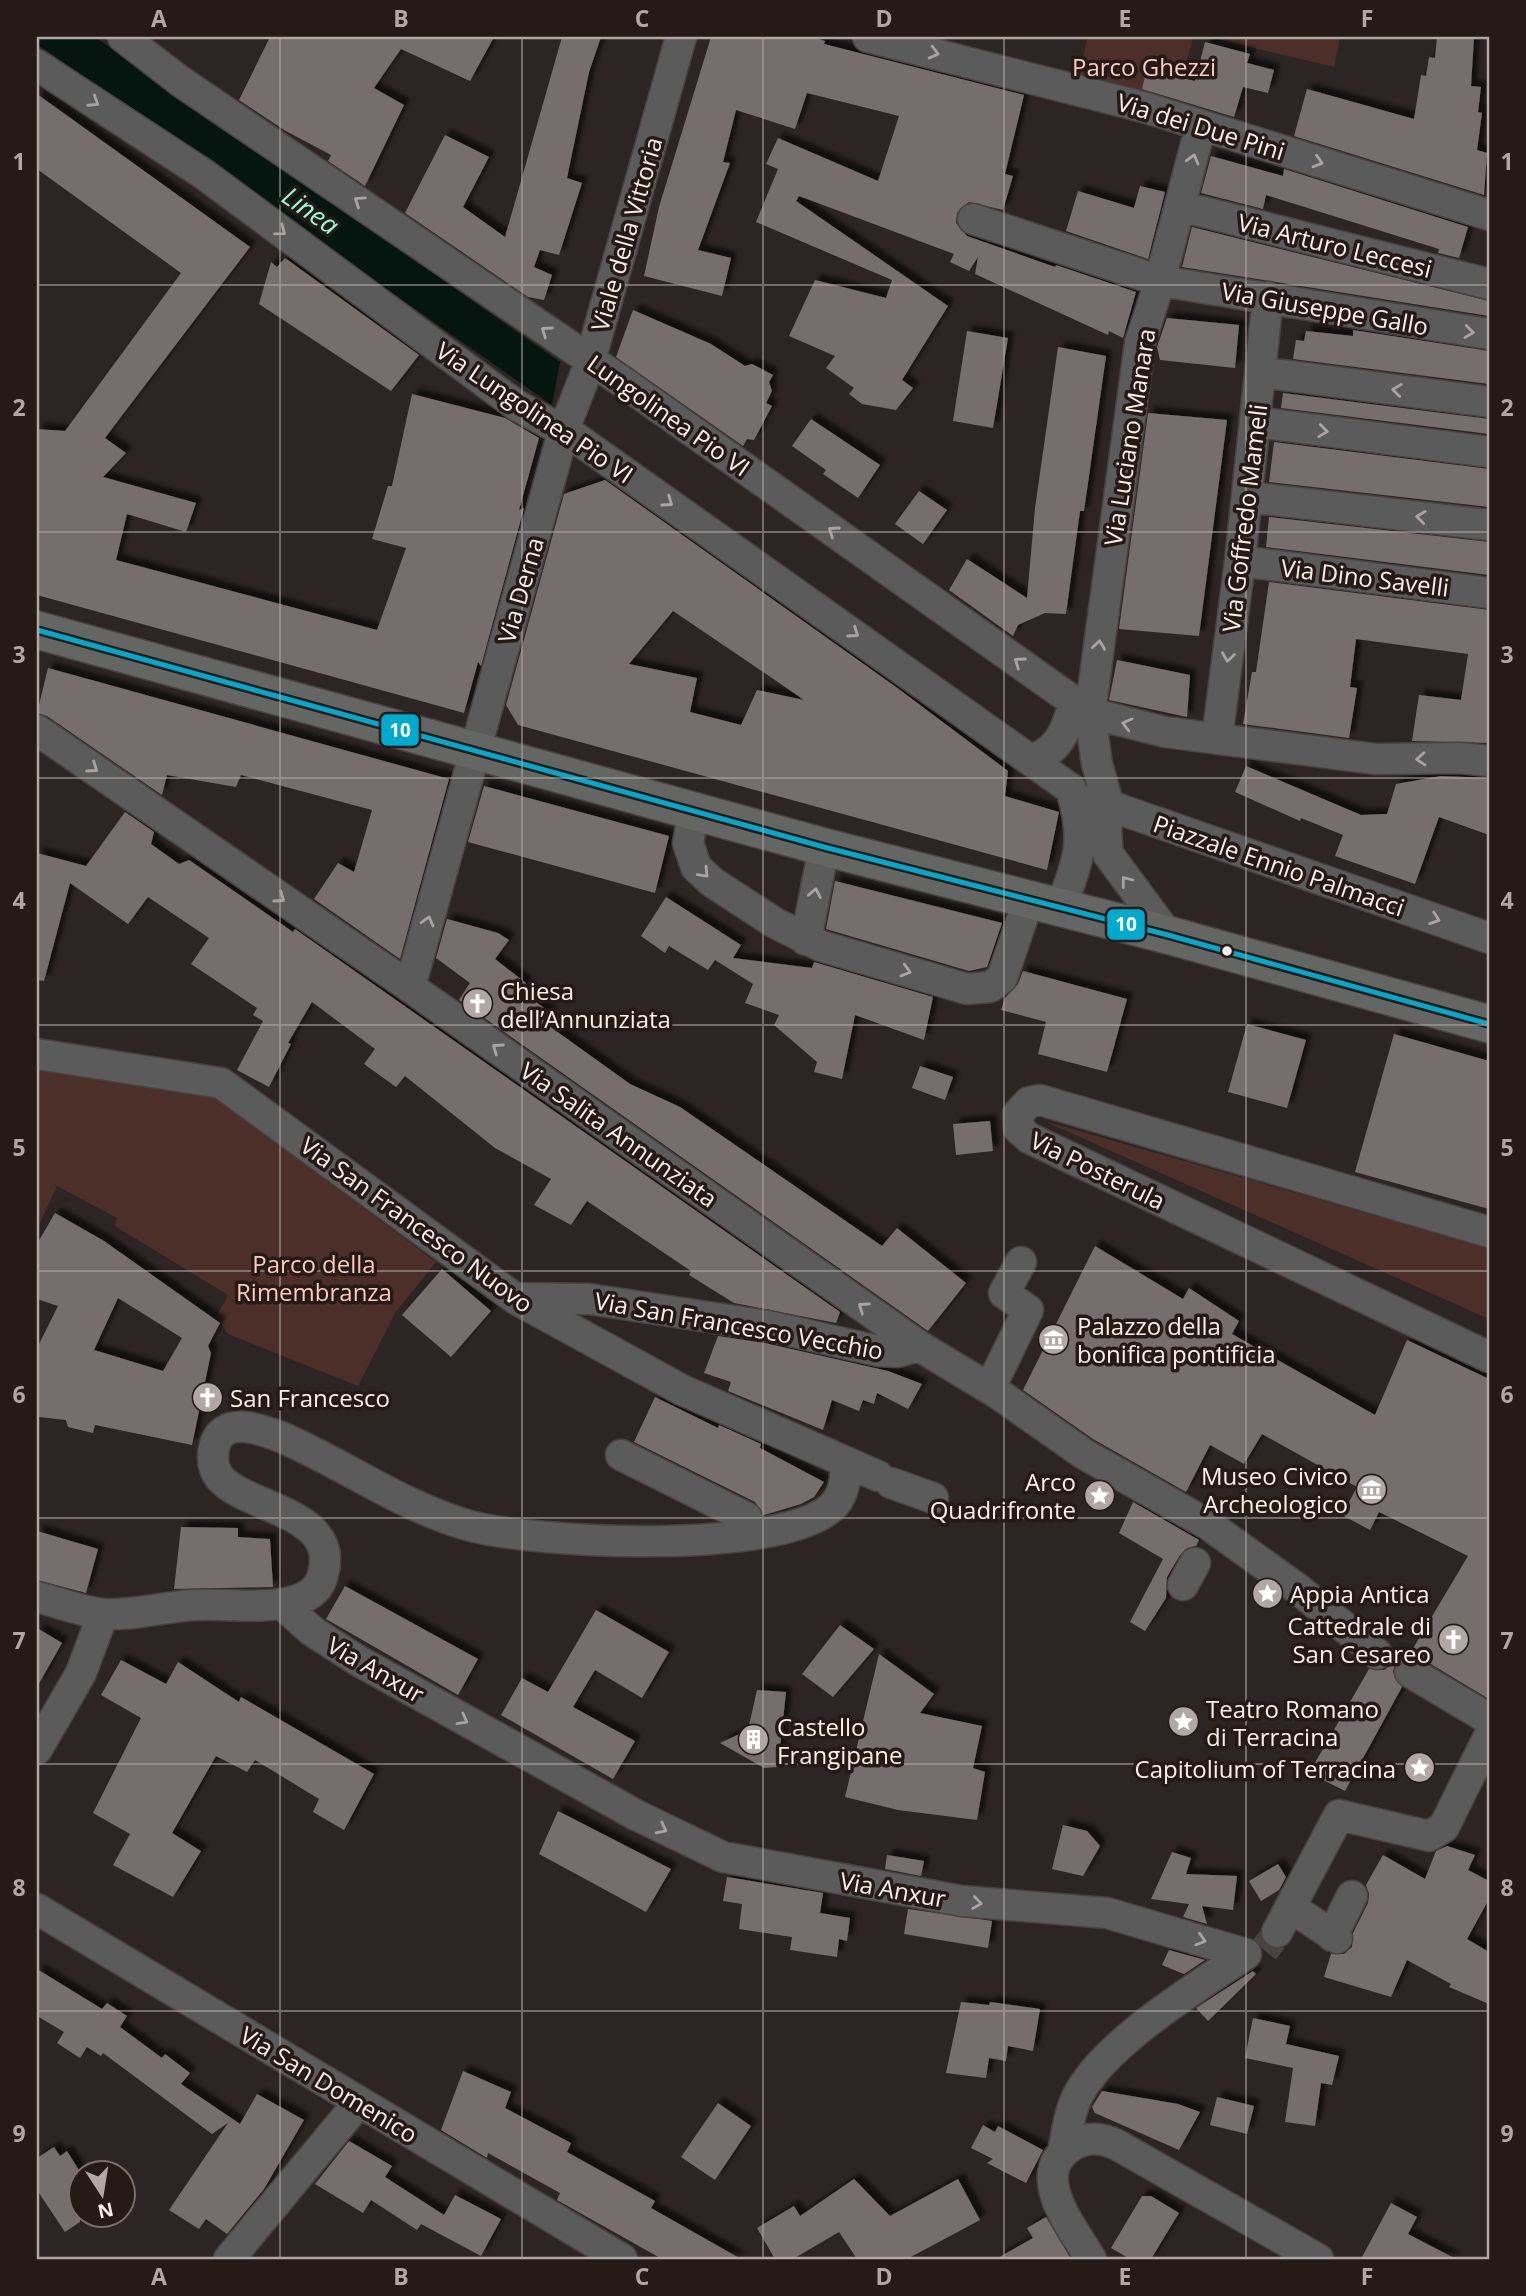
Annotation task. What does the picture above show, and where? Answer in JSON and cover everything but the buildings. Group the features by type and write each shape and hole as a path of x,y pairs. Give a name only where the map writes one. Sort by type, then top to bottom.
{"main road":[{"path":"37,630 824,847 1168,935 1489,1024"}],"street":[{"name":"Lungolinea Pio VI","path":"122,37 180,81 590,359 1082,707 1137,727 1184,734 1375,759 1460,758 1489,761"},
{"name":"Viale della Vittoria","path":"564,429 590,359 681,37"},
{"name":"Via dei Due Pini","path":"868,37 1090,93 1489,215"},
{"name":"Via Lungolinea Pio VI","path":"37,65 205,175 516,405 564,429 1034,759 1071,789"},
{"name":"Via Luciano Manara","path":"1082,707 1138,357 1201,125"},
{"name":"Via Arturo Leccesi","path":"1180,206 1489,284"},
{"name":"Via Giuseppe Gallo","path":"973,219 1160,281 1489,334"},
{"name":"Via Goffredo Mameli","path":"1217,738 1240,561 1268,297"},
{"path":"1260,372 1489,402"},
{"path":"1255,422 1489,452"},
{"name":"Via Derna","path":"410,987 564,429"},
{"path":"1247,497 1489,526"},
{"name":"Via Dino Savelli","path":"1240,561 1489,593"},
{"path":"1034,759 1050,751 1061,740 1082,707"},
{"path":"1082,707 1109,807 1105,831 1108,854 1168,935"},
{"name":"Via Salita Annunziata","path":"37,730 410,987 919,1346 1001,1395 1084,1454 1209,1525 1291,1600 1377,1654"},
{"path":"694,811 688,836 689,851 702,874 775,923 806,940 967,989 984,989 997,985 1003,978 1045,903 1077,863 1082,836 1071,789"},
{"name":"Piazzale Ennio Palmacci","path":"1071,789 1109,807 1489,938"},
{"path":"806,940 824,847"},
{"name":"Via San Francesco Nuovo","path":"37,1054 221,1083 516,1298 682,1390 845,1464 933,1498"},
{"name":"Via Posterula","path":"1489,1233 1040,1100 1029,1102 1018,1114 1019,1129 1030,1138 1489,1357"},
{"path":"1001,1395 1028,1310 1004,1293 1021,1262"},
{"name":"Via San Francesco Vecchio","path":"516,1298 589,1299 768,1326 878,1351 897,1352 919,1346"},
{"path":"37,1597 103,1614 196,1605 282,1604 303,1598 318,1586 324,1572 324,1550 316,1536 307,1527 221,1479 213,1462 215,1443 220,1434 232,1427 257,1428 281,1437 437,1515 485,1530 553,1538 666,1540 787,1528 815,1518 835,1504 843,1488 845,1464"},
{"path":"621,1455 747,1518"},
{"name":"Via Anxur","path":"282,1604 312,1631 357,1660 627,1811 723,1857 962,1901 1107,1913 1271,1936 1334,1937 1352,1896"},
{"path":"37,1749 81,1673 103,1614"},
{"path":"1410,1672 1489,1719"},
{"path":"1091,2259 1053,2192 1052,2178 1063,2152 1072,2108 1091,2074 1177,2001 1271,1936 1339,1815 1429,1836 1444,1827 1489,1736"},
{"name":"Via San Domenico","path":"37,1909 622,2259"},
{"path":"229,2259 359,2102"},
{"path":"1063,2152 1087,2139 1111,2142 1318,2259"}],"green space":[{"name":"Parco Ghezzi","path":"1088,37 1193,37 1185,69 1155,99 1078,78"},
{"name":"Parco Ghezzi","path":"1208,37 1340,37 1334,67"},
{"name":"Parco della Rimembranza","path":"37,1069 213,1096 436,1262 395,1313 358,1386 228,1334 216,1317 228,1295 115,1226 117,1218 57,1186 37,1229"},
{"path":"1044,1121 1489,1248 1489,1319"}],"water":[{"name":"Linea","path":"37,37 95,37 560,362 552,405 37,44"}],"tunnel":[{"path":"1264,1950 1273,1939"}],"transit line":[{"name":"10","path":"37,630 824,847 1168,935 1489,1024"}],"place":[{"name":"Chiesa dell’Annunziata","path":"477,1004"},
{"name":"Palazzo della bonifica pontificia","path":"1054,1339"},
{"name":"San Francesco","path":"207,1397"},
{"name":"Museo Civico Archeologico","path":"1371,1489"},
{"name":"Arco Quadrifronte","path":"1099,1495"},
{"name":"Appia Antica","path":"1267,1593"},
{"name":"Cattedrale di San Cesareo","path":"1454,1639"},
{"name":"Teatro Romano di Terracina","path":"1183,1722"},
{"name":"Castello Frangipane","path":"754,1740"},
{"name":"Capitolium of Terracina","path":"1419,1768"}]}
